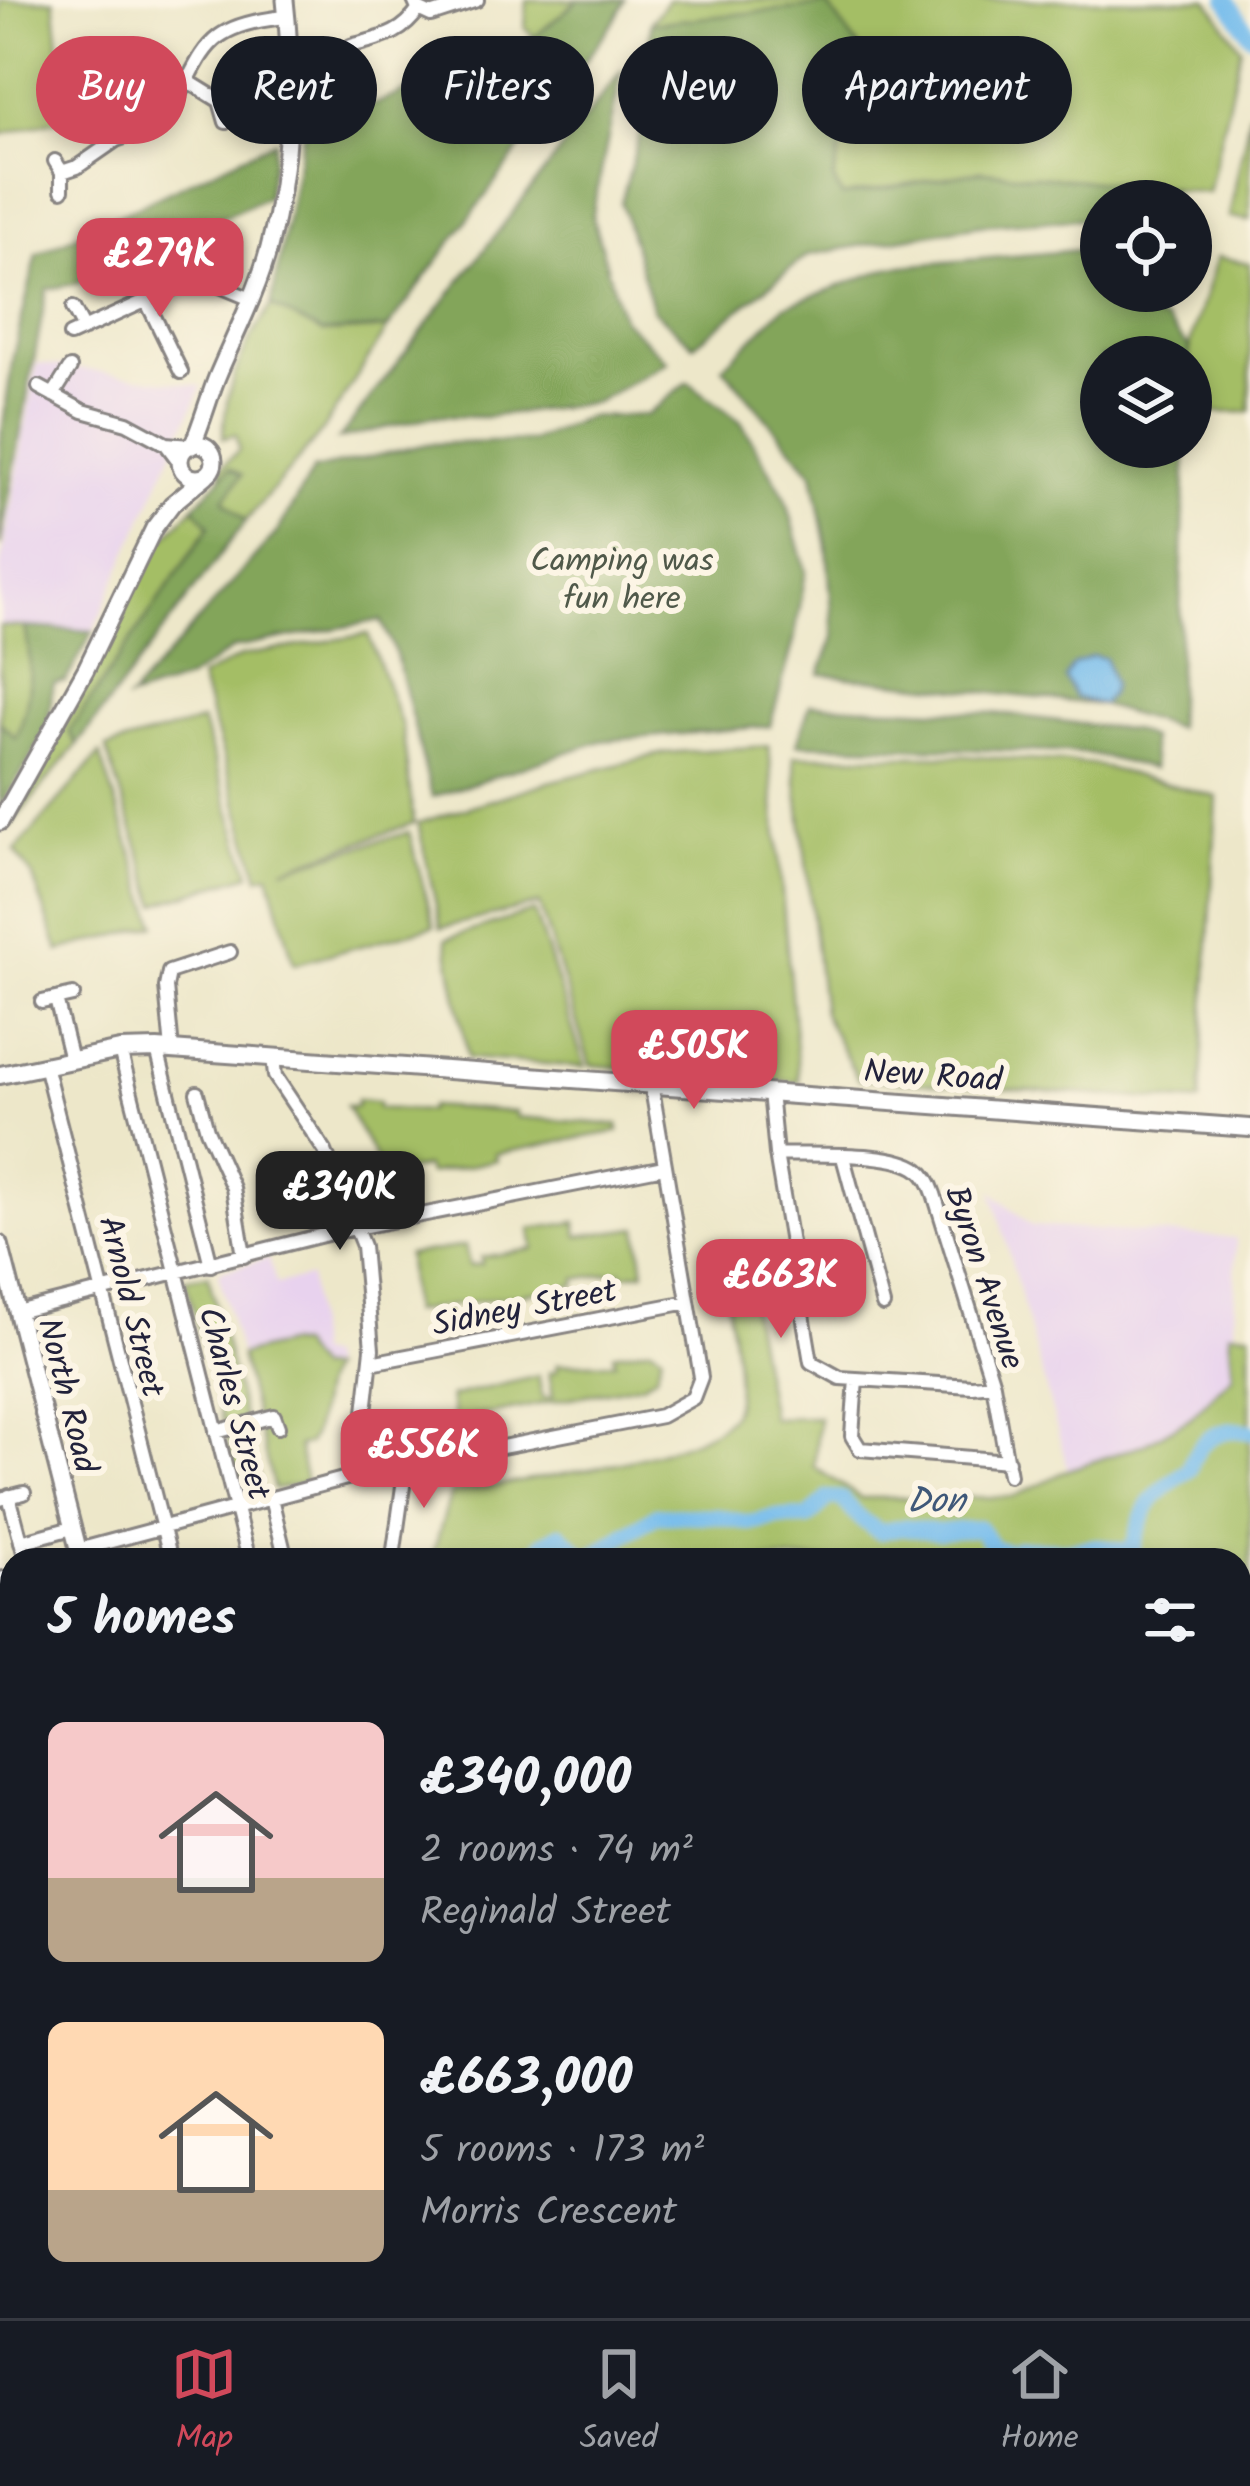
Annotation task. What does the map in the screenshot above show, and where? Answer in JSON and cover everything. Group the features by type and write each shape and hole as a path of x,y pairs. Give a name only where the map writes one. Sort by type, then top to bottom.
{"main road":[{"name":"New Road","path":"0,1075 120,1050 170,1050 1250,1128"}],"street":[{"path":"377,41 398,32 417,5 438,14 478,5"},
{"path":"172,504 182,454 206,418 217,377 268,249 288,130 286,9 234,26 205,49 187,78"},
{"path":"189,37 205,49"},
{"path":"62,190 59,166 77,167 114,144"},
{"path":"109,146 119,161"},
{"path":"73,308 76,332 187,281 202,280 251,299"},
{"path":"146,300 181,372"},
{"path":"53,395 70,368"},
{"path":"39,387 83,411 127,423 166,444 210,450"},
{"path":"0,822 86,669 145,544 172,504 206,476 214,463 206,418"},
{"path":"166,444 192,477 206,476"},
{"path":"211,1264 170,1050 166,987 169,972 230,952"},
{"path":"70,1060 49,1000 73,995"},
{"name":"Charles Street","path":"120,1050 246,1548"},
{"path":"273,1056 275,1076 326,1151 358,1227 367,1272 371,1363 358,1475"},
{"name":"Arnold Street","path":"45,1065 169,1548"},
{"path":"100,1548 358,1475 661,1416 693,1398 701,1377 651,1083"},
{"path":"770,1092 811,1362 824,1372 856,1379 972,1387 993,1384"},
{"path":"197,1093 207,1130 233,1188 244,1256"},
{"name":"Byron Avenue","path":"776,1154 904,1162 930,1182 993,1384 1008,1468 860,1449 852,1436 856,1379"},
{"path":"843,1157 884,1305"},
{"path":"17,1312 358,1227 664,1167"},
{"name":"North Road","path":"0,1244 77,1548"},
{"name":"Sidney Street","path":"371,1363 688,1302"},
{"path":"216,1432 274,1416"},
{"path":"394,1548 406,1465"},
{"path":"23,1548 5,1498 24,1493"},
{"path":"271,1498 283,1548"},
{"path":"21,1542 72,1528"}],"shaded area":[{"path":"37,363 202,386 93,631 0,626 0,567"},
{"path":"992,1191 1032,1226 1236,1238 1233,1375 1190,1418 1145,1444 1068,1470"},
{"path":"269,1258 276,1284 310,1277 316,1354 327,1357 329,1369 321,1389 252,1400 218,1272"}],"green space":[{"path":"0,0 54,0 58,36 36,36 36,126 0,135"},
{"path":"527,0 578,0 536,36 525,28"},
{"path":"578,0 625,0 594,48 594,36 536,36"},
{"path":"668,0 1208,0 1241,48 1211,180 1080,181 981,171 842,196 833,179 842,144 1072,144 1072,36 802,36 802,47 778,43 778,36 737,36 651,22"},
{"path":"827,5 850,36 802,36 802,144 842,144 833,179 842,196 981,171 1082,180 1080,219 979,225 808,255 694,345 653,310 621,203 637,144 778,144 778,36 650,36 651,23"},
{"path":"618,75 592,216 622,318 668,362 594,403 485,417 434,416 339,439 565,144 594,144 594,107"},
{"path":"401,93 401,144 524,144 388,328 322,332 271,306 301,144 377,144 377,103"},
{"path":"1250,111 1250,220 1229,217"},
{"path":"275,144 267,197 74,284 47,289 0,546 0,447 13,356 37,254"},
{"path":"1080,250 1080,312 1135,312 1165,320 1179,336 1080,336 1080,468 1185,468 1176,728 1101,705 820,674 834,637 827,548 813,473 723,367 785,306 891,267"},
{"path":"1217,257 1250,263 1250,412 1212,413 1212,336 1192,336 1200,312 1212,312"},
{"path":"271,306 322,332 388,328 320,434 246,521 223,500 221,468 239,450 236,435 223,438 224,419 237,369"},
{"name":"Camping was fun here","path":"688,382 741,422 786,498 806,571 794,641 770,726 601,741 432,797 396,655 381,620 234,648 188,679 129,699 278,531 313,470 427,444 532,441 587,417 647,415"},
{"path":"230,468 242,475 224,500 246,521 77,745 69,731 210,526 194,507"},
{"path":"194,507 210,525 69,731 77,745 8,828 5,825 54,744 154,549"},
{"path":"0,626 25,627 28,641 28,698 16,739 0,722"},
{"path":"25,627 93,631 66,681 54,683 42,736 0,806 0,722 16,738 28,697"},
{"path":"368,634 402,726 414,823 283,869 409,832 434,926 294,964 269,874 259,877 200,678 242,656"},
{"path":"810,704 994,713 1132,730 1150,738 1153,769 1086,753 797,744"},
{"path":"202,721 250,874 157,904 106,748"},
{"path":"769,746 799,1082 590,1065 539,904 441,928 418,823 664,753"},
{"path":"100,754 156,925 59,951 32,875 15,851"},
{"path":"794,756 966,756 1091,764 1217,797 1200,1102 858,1079 823,1013"},
{"path":"534,911 585,1067 468,1058 446,939"},
{"path":"357,1100 378,1102 378,1108 516,1112 516,1117 618,1125 619,1131 495,1154 497,1160 428,1174 426,1167 383,1172 346,1106 356,1107"},
{"path":"576,1222 578,1236 638,1228 644,1272 623,1275 622,1271 576,1279 576,1285 411,1312 407,1255 465,1246 469,1266 482,1264 481,1257 534,1249 531,1229"},
{"path":"208,1275 262,1491 242,1495 185,1279"},
{"path":"746,1275 771,1418 819,1417 814,1467 861,1498 1013,1497 1068,1470 1145,1444 1190,1418 1233,1375 1229,1332 1250,1333 1250,1548 435,1548 451,1493 644,1456 712,1431 731,1415 737,1389 724,1279"},
{"path":"285,1344 299,1346 316,1369 329,1369 312,1435 308,1444 298,1446 306,1482 274,1490 240,1355"},
{"path":"651,1347 662,1354 656,1375 642,1384 454,1421 450,1397 538,1376 543,1398 553,1397 549,1372 557,1371 557,1364 615,1362 613,1354"}],"water":[{"path":"1092,656 1105,658 1113,684 1102,705 1075,697 1065,678 1073,665"}],"waterway":[{"name":"Don","path":"1227,0 1250,35"},
{"name":"Don","path":"1133,1548 1151,1502 1189,1470 1204,1443 1220,1433 1250,1432"},
{"name":"Don","path":"604,1548 656,1515 715,1516 749,1523 777,1517 808,1518 828,1498 842,1499 880,1532 902,1527 939,1532 979,1528 993,1548"},
{"name":"Don","path":"539,1548 560,1534 575,1548"},
{"name":"Don","path":"1084,1548 1109,1548"}]}
